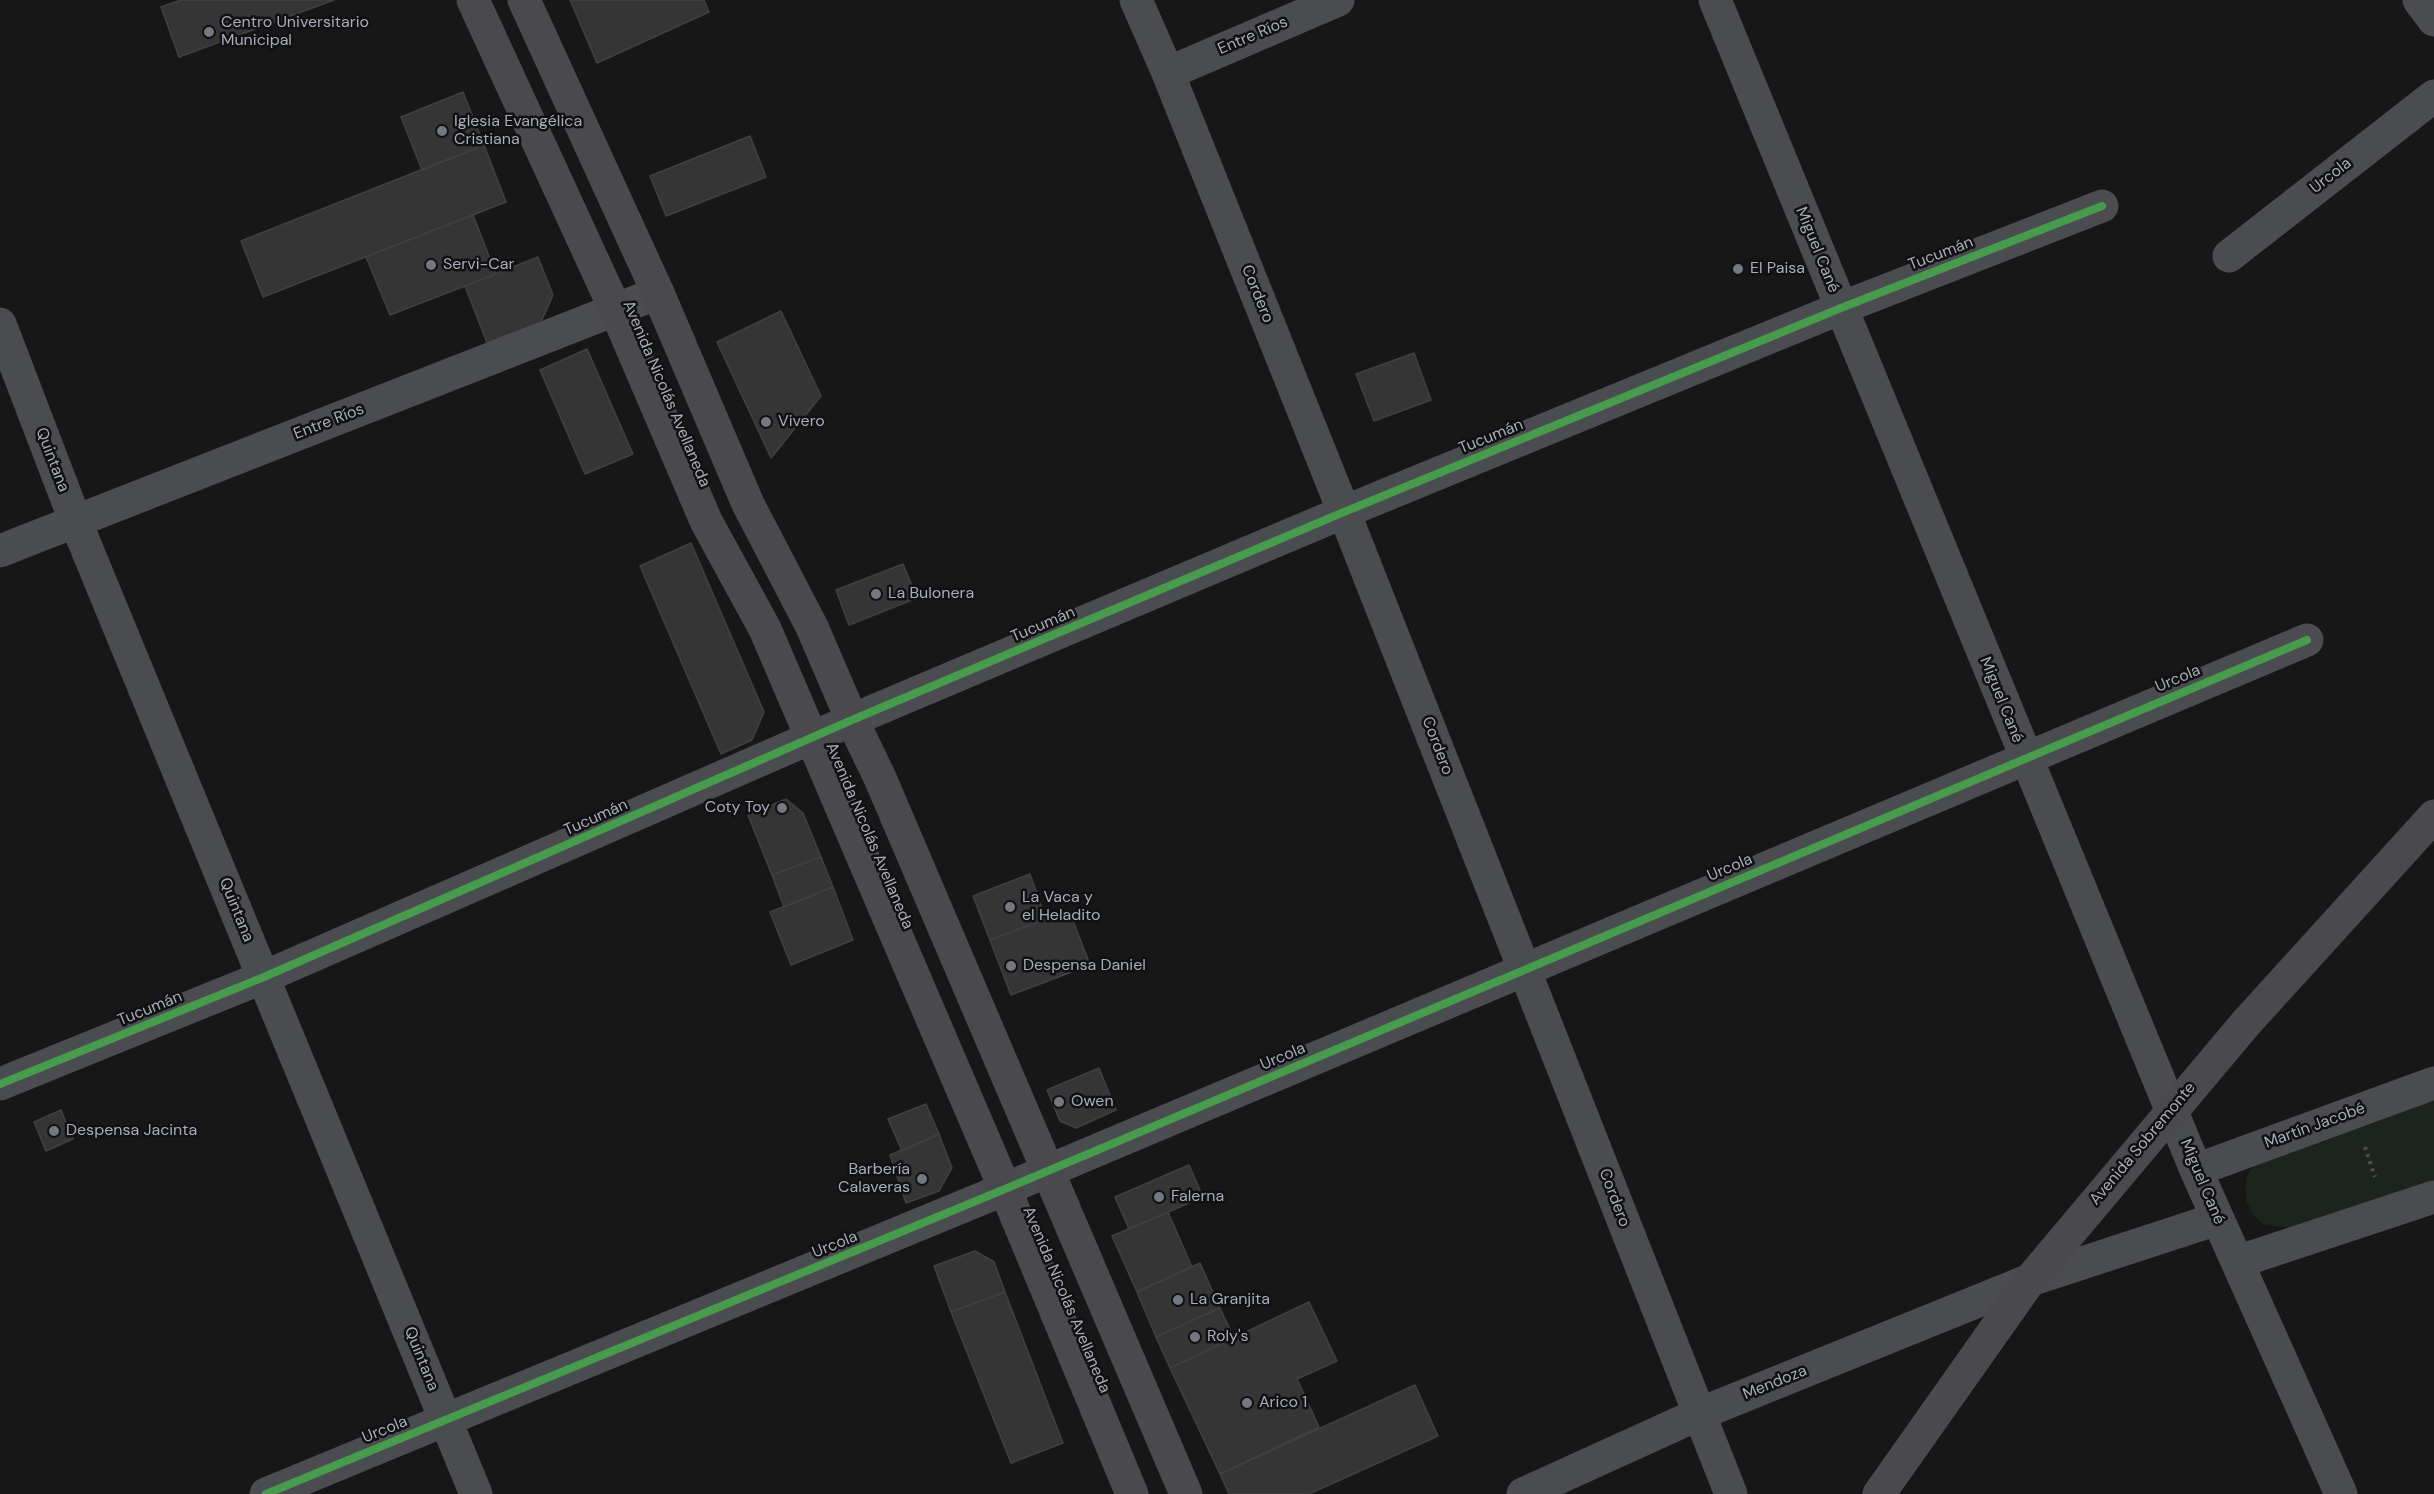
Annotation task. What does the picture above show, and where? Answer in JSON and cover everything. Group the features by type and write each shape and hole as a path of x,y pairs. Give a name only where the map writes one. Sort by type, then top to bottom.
{"main road":[{"name":"Avenida Nicolás Avellaneda","path":"473,0 616,310 706,521 765,630 813,738 1132,1494"},
{"name":"Avenida Nicolás Avellaneda","path":"524,0 658,293 748,504 812,627 880,778 1186,1494"},
{"name":"Avenida Sobremonte","path":"1879,1494 2030,1280 2171,1109 2434,816"}],"street":[{"name":"Cordero","path":"1136,0 1168,73 1344,512 1731,1494"},
{"name":"Entre Ríos","path":"1168,73 1338,0"},
{"name":"Miguel Cané","path":"1714,0 2196,1170 2341,1494"},
{"path":"2419,0 2434,20"},
{"name":"Urcola","path":"2229,256 2434,96"},
{"name":"Tucumán","path":"0,1084 264,977 852,720 1344,512 1840,308 2102,206"},
{"name":"Entre Ríos","path":"0,551 658,293"},
{"name":"Quintana","path":"0,324 75,520 476,1494"},
{"name":"Urcola","path":"266,1494 1048,1171 2307,639"},
{"name":"Martín Jacobé","path":"2196,1170 2434,1083"},
{"path":"2237,1262 2434,1197"},
{"name":"Mendoza","path":"1523,1494 1699,1414 2030,1280 2217,1219"}],"path":[{"path":"2353,1113 2388,1212"}],"shaded area":[{"path":"2434,1097 2434,1180 2289,1228 2263,1224 2254,1215 2247,1203 2245,1189 2247,1176 2254,1165"}],"building":[{"name":"Centro Universitario Municipal","path":"181,0 334,0 179,57 161,7"},
{"path":"570,0 704,0 709,12 597,63"},
{"name":"Iglesia Evangélica Cristiana","path":"463,92 484,145 422,170 401,117"},
{"path":"750,136 766,177 666,216 650,176"},
{"path":"484,145 506,202 263,297 241,241"},
{"name":"Servi-Car","path":"473,215 496,274 390,315 366,257"},
{"path":"538,257 553,295 538,329 489,348 465,286"},
{"path":"781,311 821,396 771,458 717,342"},
{"path":"587,349 633,454 585,474 540,370"},
{"path":"1414,353 1431,400 1374,421 1356,374"},
{"path":"691,543 764,712 752,740 721,754 640,566"},
{"name":"La Bulonera","path":"903,564 917,598 849,625 836,590"},
{"path":"786,799 803,813 821,857 772,875 748,815"},
{"path":"821,857 833,887 784,907 772,875"},
{"name":"La Vaca y el Heladito","path":"1030,874 1046,919 990,940 973,896"},
{"path":"833,887 853,940 791,965 770,912"},
{"path":"1069,910 1090,965 1011,995 990,940"},
{"path":"1099,1068 1116,1110 1076,1128 1060,1121 1047,1090"},
{"path":"926,1104 939,1134 902,1151 888,1119"},
{"name":"Despensa Jacinta","path":"61,1110 73,1139 46,1151 34,1122"},
{"name":"Barbería Calaveras","path":"939,1134 952,1168 939,1191 906,1203 890,1155"},
{"name":"Falerna","path":"1189,1165 1203,1197 1129,1229 1115,1197"},
{"path":"1168,1212 1192,1267 1137,1292 1112,1236"},
{"path":"975,1251 994,1262 1005,1292 951,1312 934,1266"},
{"name":"La Granjita","path":"1200,1263 1220,1308 1156,1337 1137,1292"},
{"path":"1005,1292 1063,1443 1011,1463 951,1312"},
{"name":"Arico 1","path":"1309,1302 1337,1361 1297,1379 1319,1427 1220,1474 1170,1368"},
{"name":"Roly's","path":"1220,1308 1234,1338 1170,1368 1156,1337"},
{"path":"1415,1385 1438,1436 1309,1494 1229,1494 1220,1474"}],"cycle path":[{"path":"0,1084 264,977 852,720 1344,512 1841,308 2102,206"},
{"path":"266,1494 1005,1189 2307,640"}],"place":[{"name":"Centro Universitario Municipal","path":"209,32"},
{"name":"Iglesia Evangélica Cristiana","path":"442,131"},
{"name":"Servi-Car","path":"431,265"},
{"name":"El Paisa","path":"1738,269"},
{"name":"Vivero","path":"766,422"},
{"name":"La Bulonera","path":"876,594"},
{"name":"Coty Toy","path":"782,808"},
{"name":"La Vaca y el Heladito","path":"1010,907"},
{"name":"Despensa Daniel","path":"1011,966"},
{"name":"Owen","path":"1059,1102"},
{"name":"Despensa Jacinta","path":"54,1131"},
{"name":"Barbería Calaveras","path":"922,1179"},
{"name":"Falerna","path":"1159,1197"},
{"name":"La Granjita","path":"1178,1300"},
{"name":"Roly's","path":"1195,1337"},
{"name":"Arico 1","path":"1247,1403"}]}
